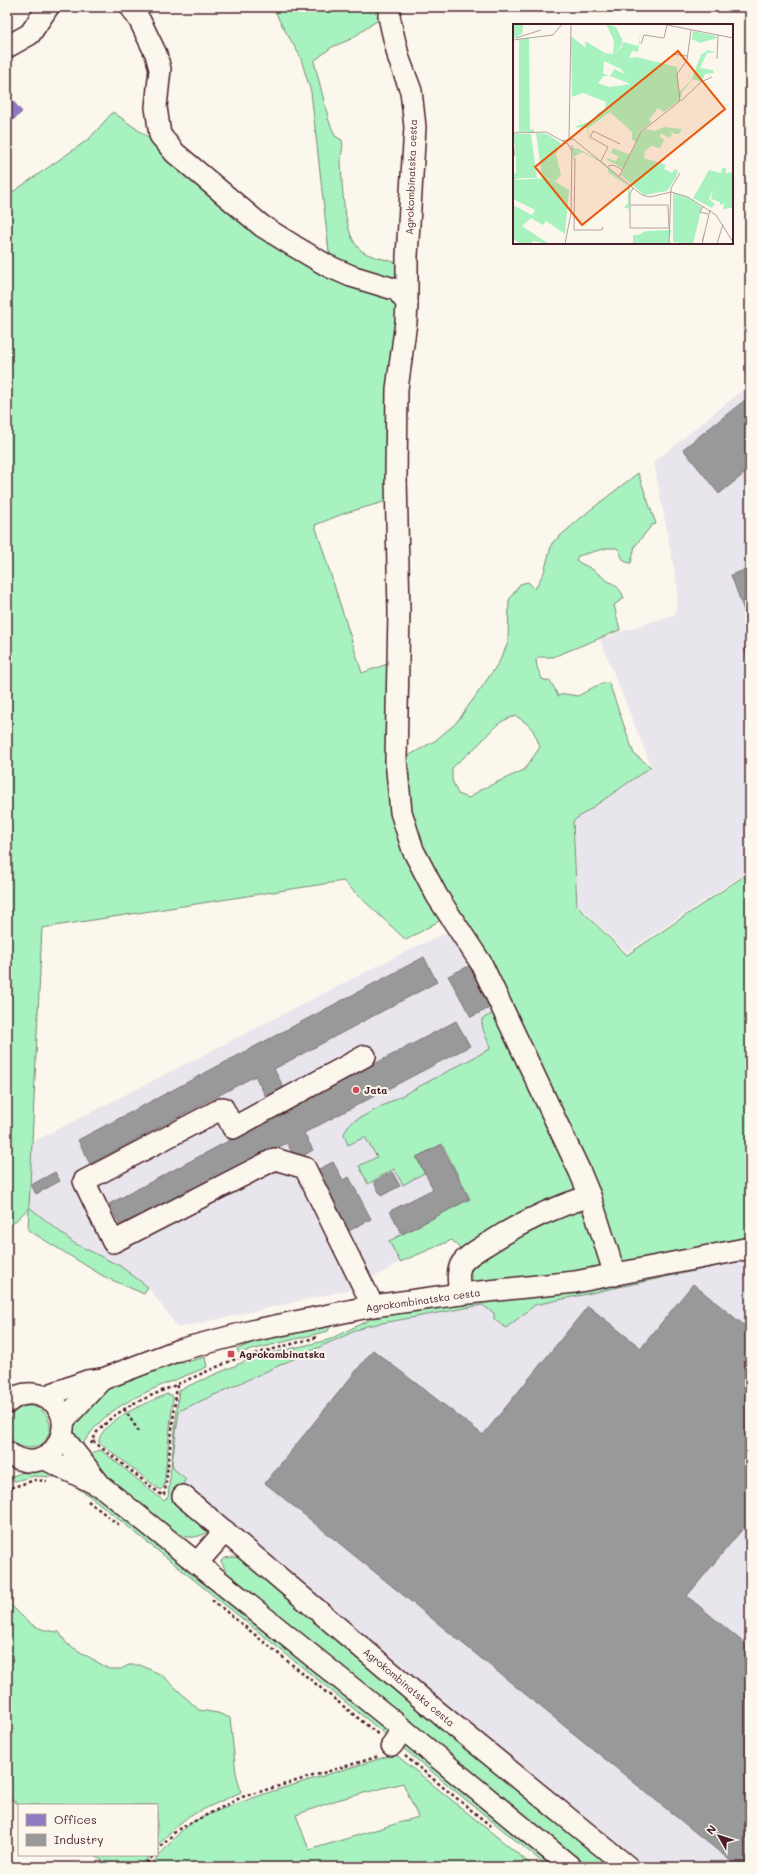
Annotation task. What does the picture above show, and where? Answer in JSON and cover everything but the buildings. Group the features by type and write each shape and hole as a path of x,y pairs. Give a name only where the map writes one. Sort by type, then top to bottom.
{"street":[{"path":"7,47 30,34 48,7"},
{"path":"131,7 140,21 156,54 160,69 156,107 160,135 175,153 262,226 328,266 350,276 397,290 406,303"},
{"name":"Agrokombinatska cesta","path":"390,7 389,16 399,59 411,91 414,127 406,322 397,389 396,477 399,612 396,760 401,812 413,850 437,896 481,963 500,999 539,1088 590,1196 615,1275"},
{"path":"366,1056 233,1128 223,1108 84,1181 113,1242 275,1160 305,1168 373,1306"},
{"path":"460,1294 458,1275 462,1263 481,1248 519,1224 565,1203 590,1196"},
{"name":"Agrokombinatska cesta","path":"43,1396 88,1380 102,1378 158,1357 226,1337 373,1306 460,1294 576,1282 750,1248"},
{"name":"Agrokombinatska cesta","path":"35,1460 55,1449 62,1429 102,1378"},
{"path":"11,1397 31,1394 43,1396 58,1409 62,1429 93,1492"},
{"path":"7,1452 19,1459 35,1460 93,1492 197,1562 397,1737 571,1867"},
{"path":"8,1483 35,1460"},
{"name":"Agrokombinatska cesta","path":"183,1496 434,1709 628,1867"},
{"path":"197,1562 226,1531"}],"path":[{"path":"90,1446 97,1432 111,1418 124,1409 233,1360 322,1336"},
{"path":"93,1441 163,1496 165,1492 177,1385"},
{"path":"124,1409 138,1430 137,1434"},
{"path":"7,1484 34,1480 50,1481"},
{"path":"93,1492 123,1529"},
{"path":"210,1598 397,1737 495,1830"},
{"path":"158,1850 177,1830 242,1797 382,1756 397,1737"},
{"path":"142,1867 153,1856"}],"shaded area":[{"path":"750,384 750,870 627,952 578,905 574,820 652,768 600,639 675,614 678,590 654,462"},
{"path":"452,930 496,1001 502,1226 460,1249 452,1240 400,1262 354,1289 178,1328 148,1287 120,1266 74,1243 29,1208 31,1143 413,948"},
{"path":"750,1259 750,1867 619,1867 172,1500 181,1488 172,1463 179,1411 366,1326 482,1305 494,1313 506,1328 535,1305"}],"green space":[{"path":"274,7 382,7 385,19 375,22 351,39 332,47 314,61 329,121 335,136 342,140 343,145 341,161 343,196 347,223 351,235 356,245 366,254 392,261 402,266 398,278 393,281 330,261 311,92 300,56 279,20"},
{"path":"113,112 159,145 172,157 395,301 399,319 391,500 345,513 315,525 362,673 393,662 391,749 446,917 406,940 343,881 42,928 29,1207 74,1243 120,1266 148,1287 144,1294 103,1276 28,1230 29,1208 7,1229 7,196 89,139"},
{"path":"638,473 656,524 652,525 635,546 631,563 627,563 623,560 617,548 607,548 578,556 576,560 606,579 620,590 624,598 614,605 620,630 553,657 539,657 536,660 537,667 542,679 551,682 558,696 565,694 578,696 597,686 609,683 634,754 651,767 573,821 577,906 627,955 750,872 750,1240 622,1262 458,922 408,824 403,759 436,740 456,723 499,662 508,643 509,600 520,584 528,582 535,589 544,572 552,543 589,511","holes":["516,716 532,729 540,747 524,770 480,790 469,798 458,794 452,780 452,768 478,745 492,729 504,720"]},
{"path":"494,1013 577,1188 460,1249 452,1240 400,1262 389,1241 470,1199 442,1144 416,1157 424,1173 403,1185 394,1169 368,1184 359,1166 377,1157 365,1137 348,1145 344,1134 348,1126 354,1121 490,1049 482,1019"},
{"path":"576,1210 583,1214 588,1220 595,1234 602,1265 597,1271 478,1284 473,1281 470,1273 479,1261 490,1250 503,1241 532,1227"},
{"path":"750,1258 535,1305 506,1328 494,1319 494,1313 482,1305 366,1326 179,1411 172,1463 174,1469 186,1479 172,1500 211,1530 200,1536 188,1537 165,1526 136,1504 88,1460 96,1451 101,1450 164,1501 168,1497 179,1390 255,1357 328,1340 373,1318 385,1315"},
{"path":"331,1325 328,1331 239,1353 237,1349 262,1339"},
{"path":"205,1357 207,1367 151,1390 123,1404 100,1422 79,1449 74,1442 71,1429 73,1420 106,1388 168,1364 183,1363"},
{"path":"167,1394 172,1395 173,1398 164,1487 160,1490 99,1442 99,1439 104,1431 119,1417 139,1406"},
{"path":"25,1406 33,1406 41,1409 47,1415 50,1427 47,1439 41,1445 33,1448 25,1448 17,1445 11,1439 8,1431 8,1423 11,1415 17,1409"},
{"path":"40,1468 59,1473 55,1477 34,1476 15,1481 8,1478 31,1469"},
{"path":"80,1482 395,1733 390,1738 95,1500 79,1489 75,1485"},
{"path":"224,1558 241,1558 619,1867 583,1867 230,1579 221,1561"},
{"path":"7,1584 12,1595 11,1605 32,1624 43,1629 59,1632 67,1644 109,1669 121,1669 129,1665 140,1665 162,1675 199,1710 218,1713 230,1718 236,1773 241,1792 189,1816 173,1829 158,1846 158,1804 18,1804 7,1797"},
{"path":"402,1739 559,1867 548,1867 398,1744"},
{"path":"395,1754 534,1867 149,1867 180,1832 194,1821 267,1793","holes":["403,1783 418,1817 309,1850 296,1815 337,1800"]},
{"path":"95,1856 149,1856 140,1867 111,1867"}],"place":[{"name":"Jata","path":"356,1090"},
{"name":"Agrokombinatska","path":"231,1354"}]}
